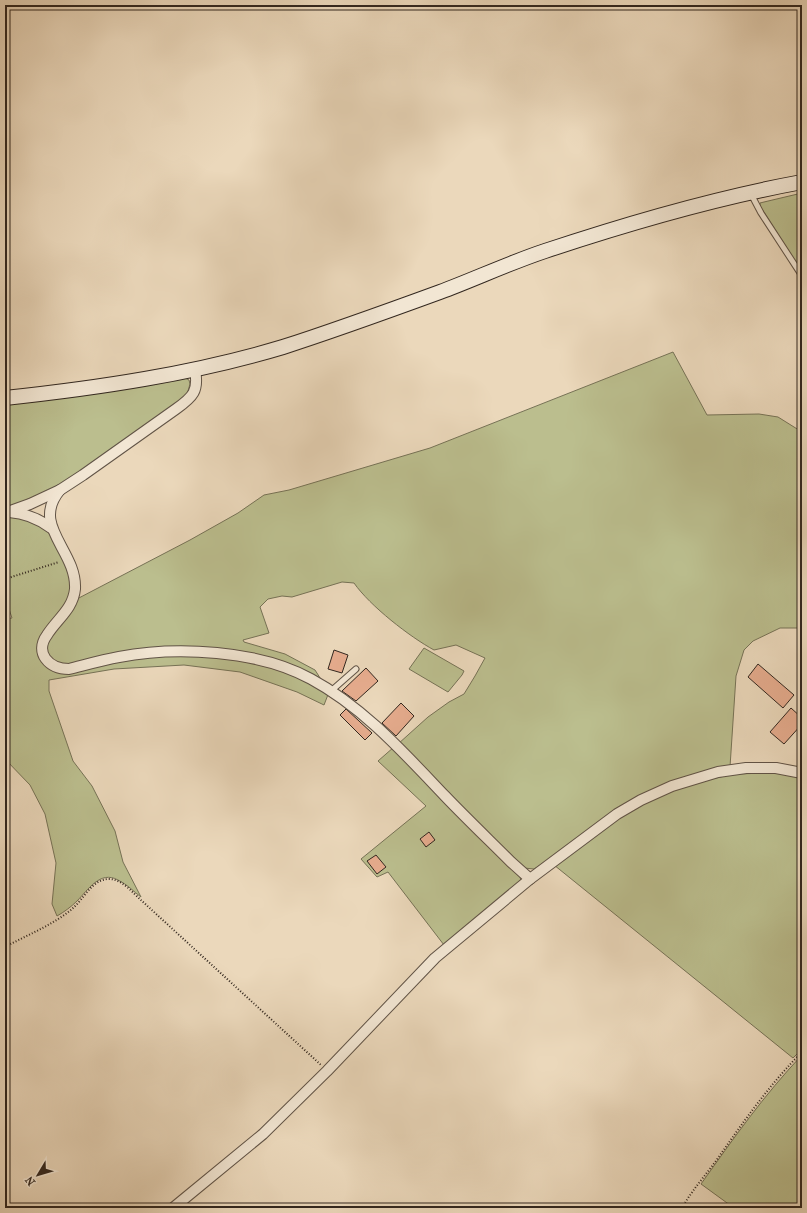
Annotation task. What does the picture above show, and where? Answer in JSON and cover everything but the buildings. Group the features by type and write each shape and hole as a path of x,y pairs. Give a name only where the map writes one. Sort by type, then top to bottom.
{"street":[{"path":"5,398 100,386 195,370 280,348 440,292 543,252 620,227 694,206 802,182"},
{"path":"6,512 30,504 60,490 189,399 196,391 197,385 195,370"},
{"path":"51,528 50,509 55,496 60,490"},
{"path":"6,512 26,514 45,523 51,528 72,568 74,579 73,597 65,614 46,635 43,645 46,660 55,667 69,669 118,657 161,652 206,652 262,660 283,666 310,678 331,691 384,733 511,862 530,879"},
{"path":"172,1208 263,1134 327,1071 435,958 530,879 617,814 641,800 672,786 706,775 746,768 776,768 802,773"}],"lane":[{"path":"750,193 761,213 802,276"},
{"path":"331,691 356,669"}],"path":[{"path":"5,579 56,564 67,557"},
{"path":"5,947 52,922 72,909 96,883 108,879 115,880 142,901 327,1071"},
{"path":"682,1208 690,1194 778,1077 802,1052"}],"green space":[{"path":"802,193 802,272 760,206 760,203"},
{"path":"673,352 707,415 759,414 778,417 802,432 802,628 780,628 753,641 744,650 736,676 730,767 674,781 534,869 524,868 398,744 428,717 449,702 464,694 485,658 456,645 434,650 380,611 354,583 342,582 292,597 282,596 268,599 260,607 269,633 243,640 244,642 285,654 315,670 329,692 324,705 297,692 240,672 184,665 114,669 49,680 49,691 73,761 92,786 115,831 123,862 141,897 121,882 112,878 100,879 77,901 57,916 52,904 56,863 45,814 30,785 5,759 5,619 12,618 5,597 5,518 15,517 29,520 43,526 52,535 62,552 75,600 190,540 238,513 264,495 289,490 430,448"},
{"path":"183,377 189,380 190,384 186,398 71,479 46,492 5,509 5,402"},
{"path":"424,648 464,671 448,692 409,669"},
{"path":"394,747 520,876 521,882 444,945 388,872 377,877 361,859 426,806 378,761"},
{"path":"734,774 794,774 802,776 802,1049 793,1058 554,865 609,823 637,806 684,785"},
{"path":"802,1055 802,1208 734,1208 701,1184 762,1102"}]}
